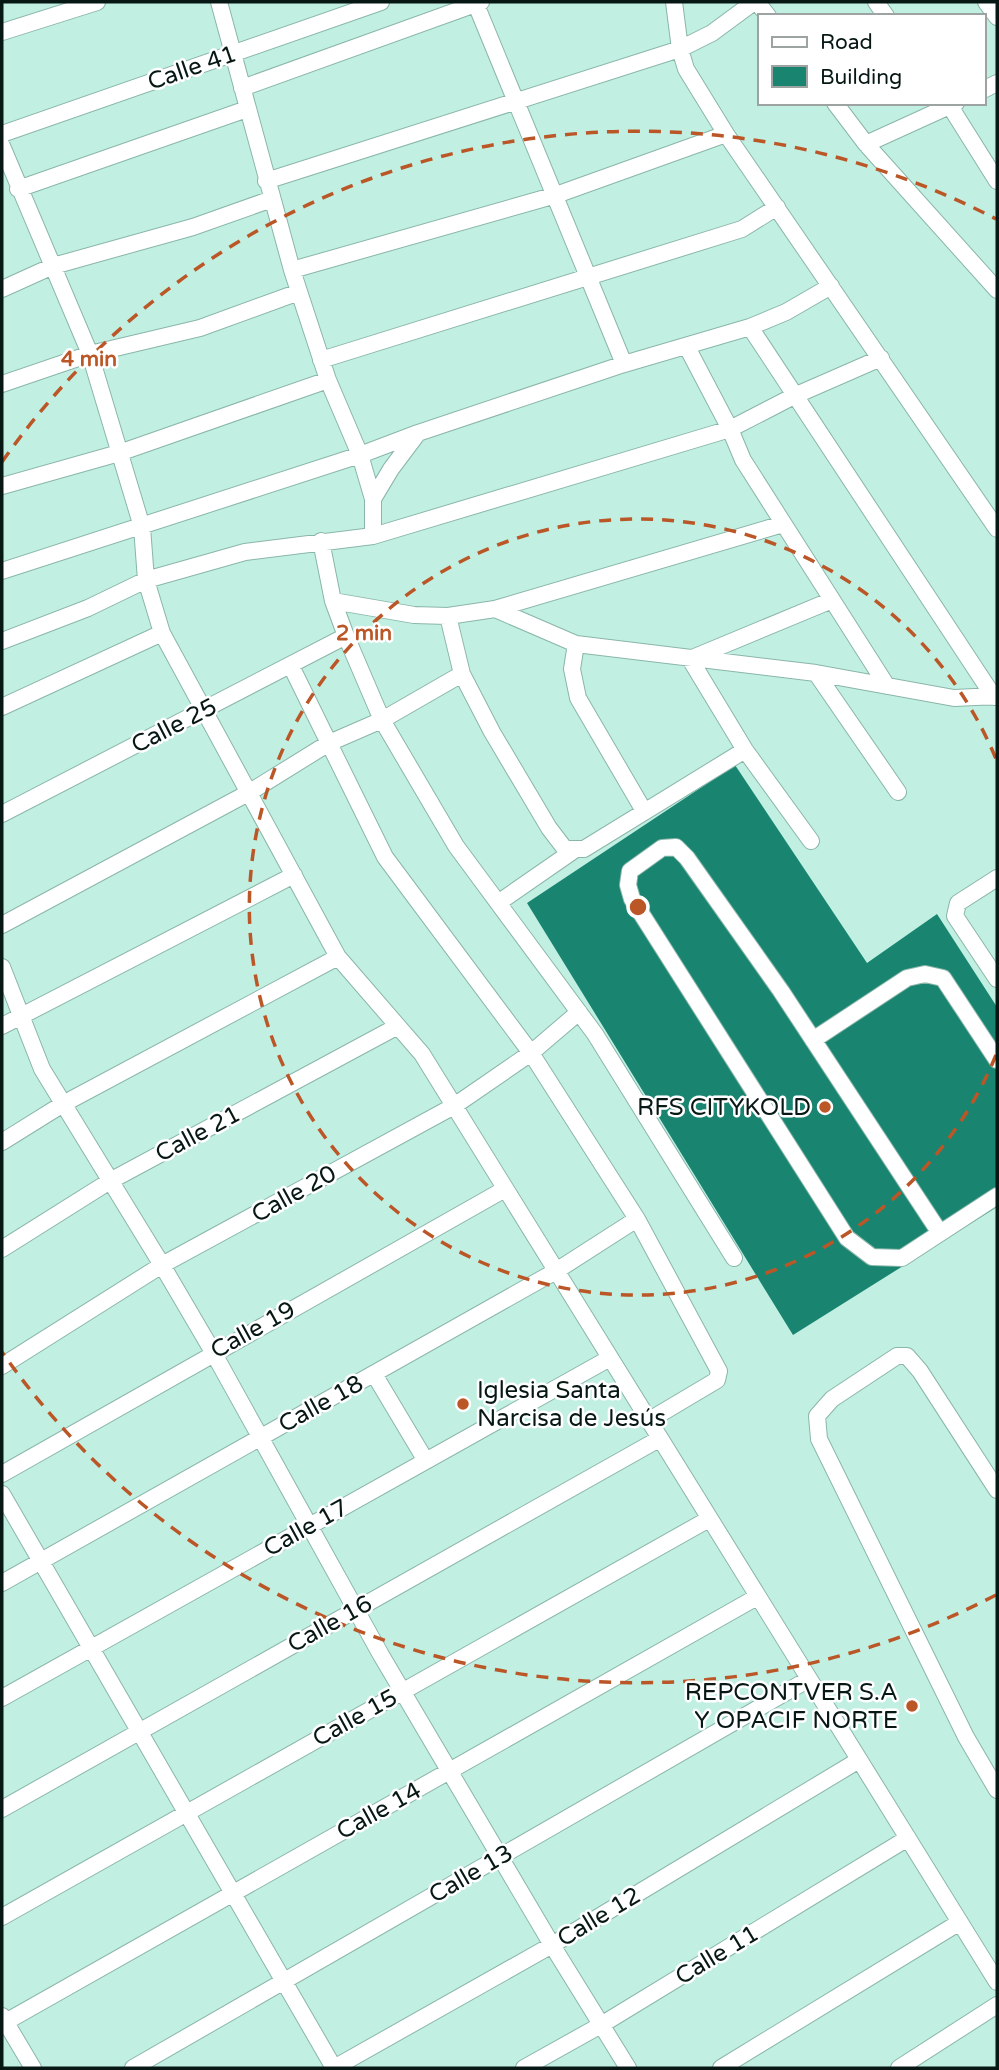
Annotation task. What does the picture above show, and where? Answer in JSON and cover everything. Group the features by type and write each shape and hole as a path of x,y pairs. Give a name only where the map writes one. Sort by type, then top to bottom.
{"street":[{"path":"2,32 97,2"},
{"path":"219,2 292,270 328,380 360,455 373,499 373,536"},
{"name":"Calle 41","path":"2,134 381,2"},
{"path":"242,88 477,2 624,364"},
{"path":"674,2 680,49 686,69 726,134 997,528"},
{"path":"266,181 680,49 712,33 755,2"},
{"path":"986,2 997,17"},
{"path":"837,105 866,144 997,290"},
{"path":"866,144 949,105"},
{"path":"952,105 997,181"},
{"path":"18,189 247,109"},
{"path":"292,270 556,195 726,134"},
{"path":"2,146 90,354 142,527 146,580 163,633 338,957 422,1054 997,1982"},
{"path":"2,289 53,266 193,227 272,199"},
{"path":"321,360 742,229 777,207"},
{"path":"2,571 360,455 624,364 750,327 786,312 831,286"},
{"path":"2,384 90,354 200,328 299,292"},
{"path":"750,327 996,696"},
{"path":"687,347 730,429 743,460 887,686"},
{"path":"2,641 88,608 146,580 245,552 373,536 730,429 794,396 881,358"},
{"path":"2,486 119,453 328,380"},
{"path":"373,499 418,433"},
{"path":"334,601 414,615 447,616 495,609 783,524"},
{"path":"321,541 334,601 382,720 456,846 595,1034 734,1258"},
{"path":"690,659 832,600"},
{"path":"495,609 576,645 816,673 954,698 996,696"},
{"path":"447,616 462,674 548,828 565,849 584,849 745,750"},
{"path":"2,707 163,633"},
{"name":"Calle 25","path":"2,814 346,636"},
{"path":"576,645 572,669 578,698 643,811"},
{"path":"690,659 745,750 811,841"},
{"path":"291,666 385,857 531,1053 637,1219 719,1371 717,1380 648,1421"},
{"path":"816,673 898,792"},
{"path":"2,925 250,792 329,743 382,720 462,674"},
{"path":"940,1233 813,1040 703,880 676,848 662,848 630,871 628,885 632,899 847,1238 872,1256 902,1258 997,1196"},
{"path":"498,903 573,851"},
{"path":"2,1026 20,1014 294,875"},
{"path":"996,976 955,916 958,903 997,878"},
{"path":"2,1142 63,1104 338,957"},
{"path":"2,967 42,1069 162,1265 402,1691 628,2068"},
{"path":"813,1040 907,978 925,974 943,978 997,1060"},
{"name":"Calle 20","path":"2,1366 162,1265 454,1106 531,1053 579,1012"},
{"name":"Calle 21","path":"2,1249 110,1181 397,1026"},
{"name":"Calle 19","path":"2,1474 213,1352 505,1189"},
{"name":"Calle 18","path":"2,1583 556,1271 637,1219"},
{"path":"997,1490 920,1371 907,1356 897,1356 832,1399 817,1416 819,1439 966,1737 997,1790"},
{"name":"Calle 17","path":"2,1698 610,1358"},
{"path":"374,1374 426,1461"},
{"name":"Calle 16","path":"2,1809 659,1439"},
{"path":"2,1494 334,2068"},
{"name":"Calle 15","path":"2,1917 709,1519"},
{"name":"Calle 14","path":"3,2021 757,1597"},
{"name":"Calle 13","path":"133,2068 809,1679"},
{"name":"Calle 12","path":"334,2068 552,1945 859,1760"},
{"name":"Calle 11","path":"524,2068 601,2025 908,1838"},
{"path":"721,2068 960,1922"},
{"path":"899,2068 997,2005"},
{"path":"3,2021 33,2068"}],"building":[{"name":"RFS CITYKOLD","path":"735,765 867,963 937,914 997,1007 997,1207 793,1335 527,903"}],"place":[{"name":"RFS CITYKOLD","path":"825,1107"},
{"name":"Iglesia Santa Narcisa de Jesús","path":"463,1404"},
{"name":"REPCONTVER S.A Y OPACIF NORTE","path":"912,1706"}]}
